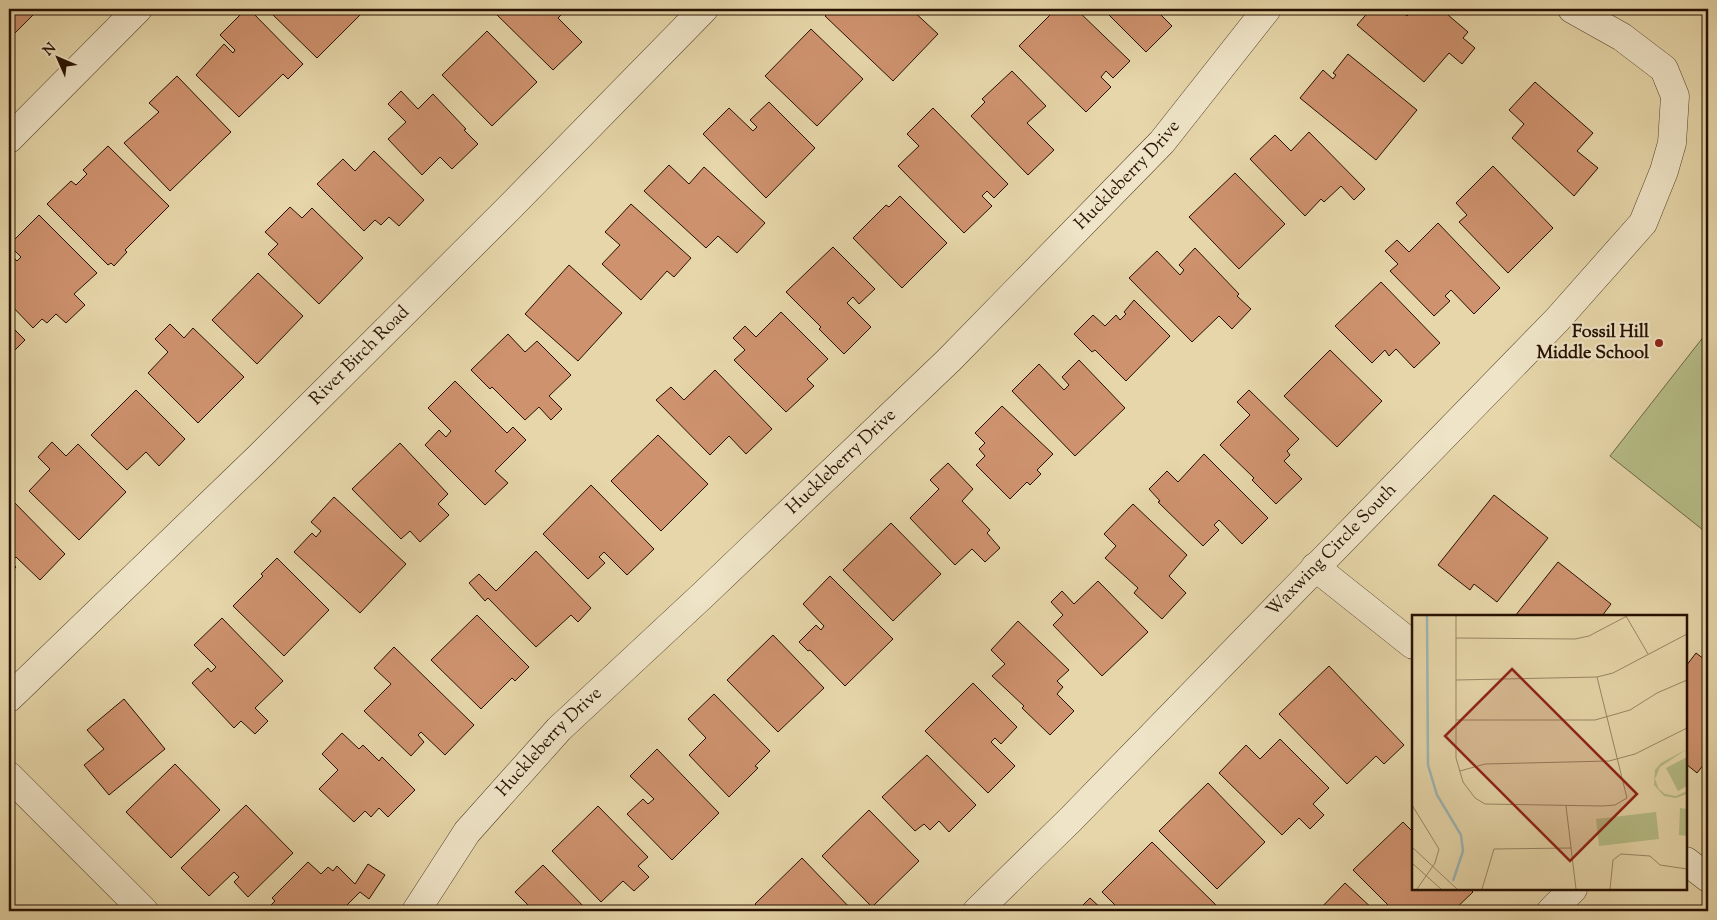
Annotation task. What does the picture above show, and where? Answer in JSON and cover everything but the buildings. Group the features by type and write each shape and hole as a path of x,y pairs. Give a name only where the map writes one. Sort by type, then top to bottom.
{"street":[{"path":"9,139 138,9"},
{"name":"River Birch Road","path":"9,698 260,456 515,202 704,9"},
{"name":"Huckleberry Drive","path":"416,911 467,832 559,729 704,594 949,360 1162,142 1267,9"},
{"name":"Waxwing Circle South","path":"977,911 1071,819 1557,320 1643,223 1664,171 1672,143 1675,96 1664,69 1622,37 1572,9"},
{"path":"1315,567 1412,644"},
{"path":"9,776 144,911"},
{"path":"1687,862 1708,878"},
{"path":"1551,911 1572,890"}],"green space":[{"path":"1708,331 1708,534 1610,456"}],"place":[{"name":"Fossil Hill Middle School","path":"1659,343"}]}
